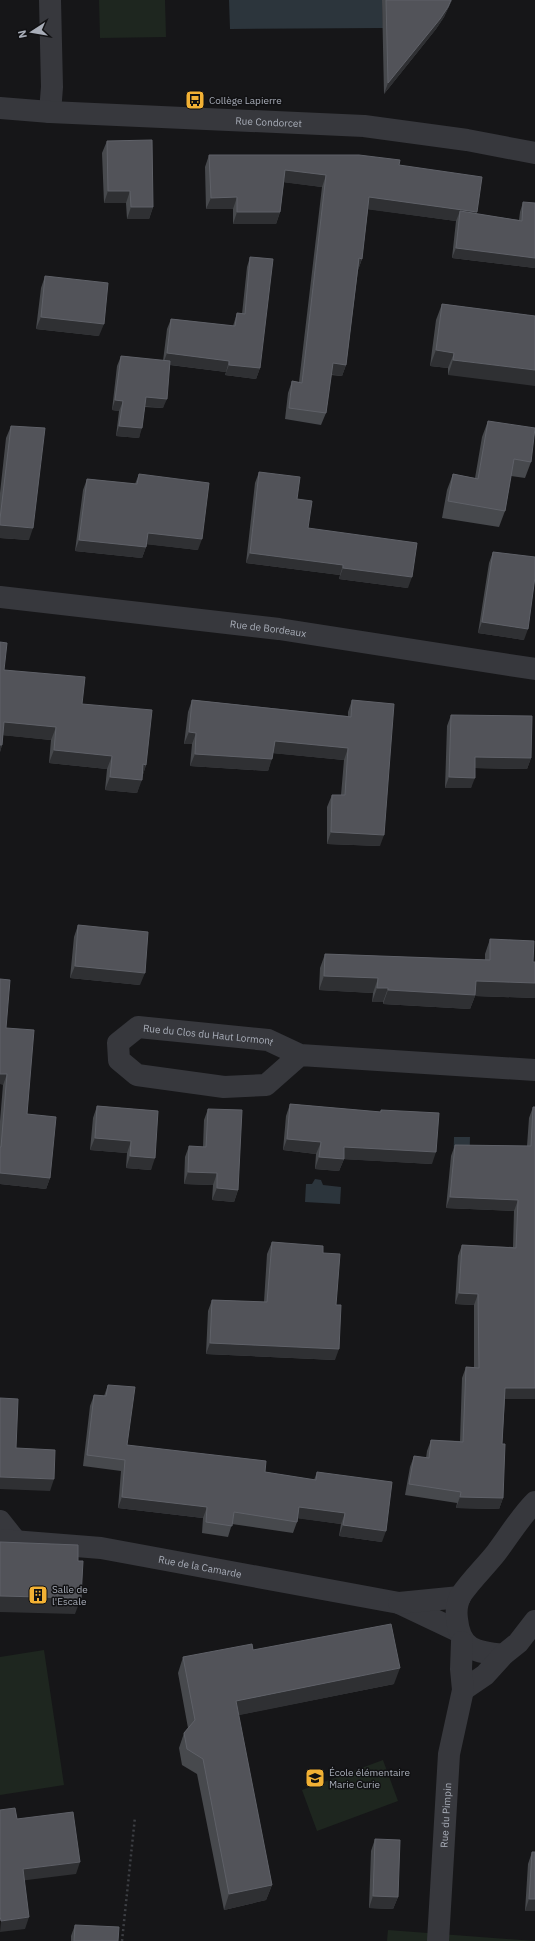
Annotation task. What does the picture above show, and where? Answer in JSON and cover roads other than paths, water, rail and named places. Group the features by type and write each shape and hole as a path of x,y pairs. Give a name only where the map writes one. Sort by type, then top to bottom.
{"street":[{"path":"50,0 52,87 50,112"},
{"name":"Rue Condorcet","path":"0,108 50,112 364,126 467,140 535,153"},
{"name":"Rue de Bordeaux","path":"0,597 279,629 535,669"},
{"name":"Rue du Clos du Haut Lormont","path":"300,1055 266,1085 224,1086 137,1075 119,1060 118,1042 138,1027 268,1040 300,1055 535,1070"},
{"path":"460,1597 526,1511 535,1502"},
{"path":"0,1521 7,1540"},
{"name":"Rue de la Camarde","path":"7,1540 101,1548 399,1603 460,1597"},
{"name":"Rue du Pimpin","path":"438,1941 449,1754 463,1690 460,1636 456,1612 460,1597"},
{"name":"Rue de la Camarde","path":"399,1603 460,1636 480,1652 503,1655"},
{"path":"463,1690 485,1675 503,1655 518,1643 535,1621"}],"place":[{"name":"Collège Lapierre","path":"195,100"},
{"name":"Salle de l'Escale","path":"38,1595"},
{"name":"École élémentaire Marie Curie","path":"315,1778"}]}
